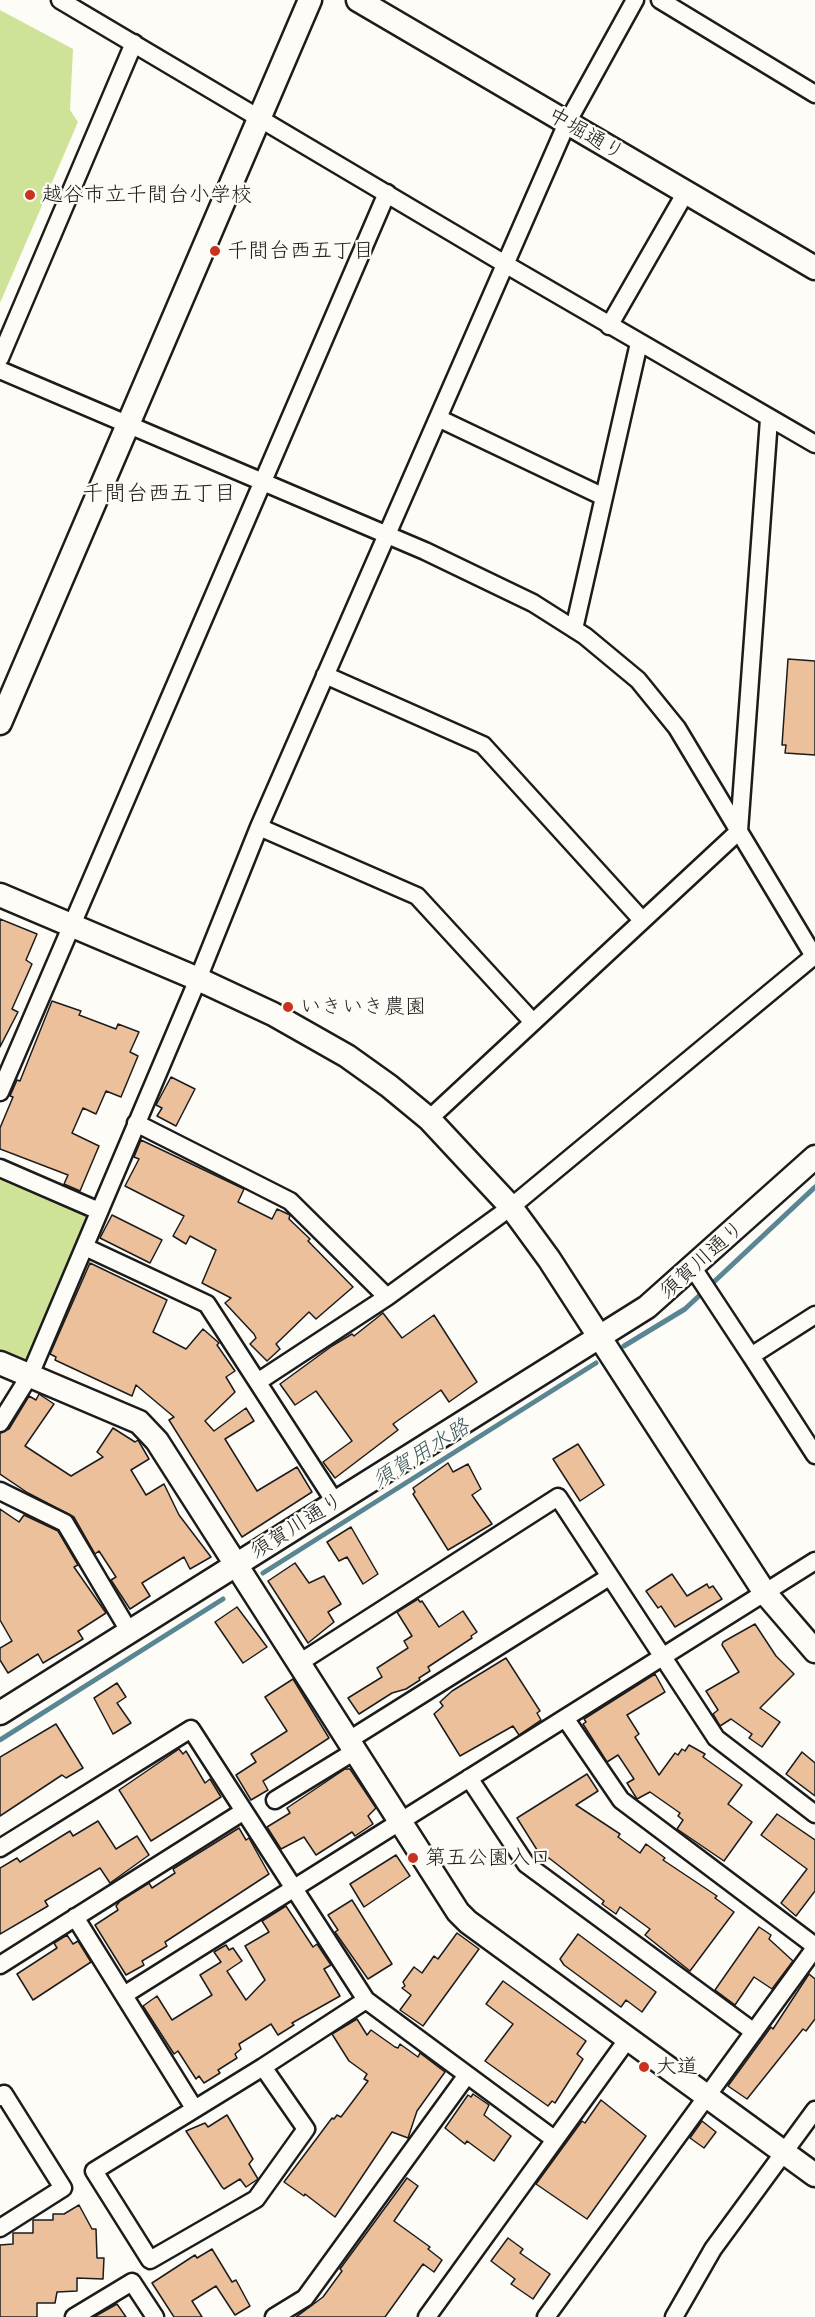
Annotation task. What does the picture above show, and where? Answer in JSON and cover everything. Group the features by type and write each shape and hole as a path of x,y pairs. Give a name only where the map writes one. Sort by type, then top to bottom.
{"street":[{"path":"60,0 609,326 815,444"},
{"path":"0,723 310,0"},
{"name":"中堀通り","path":"358,0 815,268"},
{"path":"0,1423 30,1375 198,979 259,827 567,123 635,0"},
{"path":"660,0 815,94"},
{"path":"0,358 134,43"},
{"path":"609,326 686,192"},
{"path":"0,1092 387,193"},
{"path":"574,629 639,343"},
{"path":"0,370 387,534 533,603 574,629 638,680 677,728 814,957 511,1207 387,1297 259,1380"},
{"path":"438,418 604,497"},
{"path":"429,1119 739,831 770,418"},
{"path":"325,675 483,745 642,920"},
{"path":"259,827 417,896 532,1021"},
{"path":"0,895 198,979 273,1014 347,1056 429,1119 511,1207 549,1260 765,1593 815,1652"},
{"path":"136,1123 291,1201 387,1297"},
{"name":"須賀川通り","path":"0,1713 656,1301 815,1157"},
{"path":"0,1168 99,1211"},
{"path":"85,1247 207,1304 259,1380 335,1502"},
{"path":"693,1268 751,1356 810,1435 815,1455"},
{"path":"751,1356 815,1315"},
{"path":"0,1363 139,1422 157,1441 458,1912 468,1922 815,2175"},
{"path":"0,1491 65,1523 129,1631"},
{"path":"298,1663 558,1497 716,1738 815,1814"},
{"path":"124,1995 815,1561"},
{"path":"275,1800 352,1746 609,1576"},
{"path":"546,2317 815,1947 621,1800 565,1718"},
{"path":"0,1848 190,1729 366,2000 554,2139"},
{"path":"469,1778 526,1864 754,2032"},
{"path":"0,1965 244,1811"},
{"path":"75,1917 194,2108"},
{"path":"263,2067 306,2129 256,2199 150,2260 94,2171 263,2067 366,2000"},
{"path":"427,2317 627,2040"},
{"path":"274,2317 305,2298 467,2075"},
{"path":"0,2097 4,2094 63,2188 0,2228"},
{"path":"674,2317 713,2249 815,2110"},
{"path":"74,2317 132,2282 155,2317"}],"green space":[{"name":"越谷市立千間台小学校","path":"0,10 73,49 70,110 78,122 0,303"},
{"path":"0,1174 90,1212 26,1362 0,1351"}],"building":[{"path":"788,659 815,661 815,755 785,753 786,745 782,745"},
{"path":"0,919 37,934 26,960 32,964 12,1009 18,1012 0,1047"},
{"path":"52,1001 81,1011 79,1015 116,1029 118,1024 139,1032 130,1052 138,1056 121,1097 106,1091 96,1114 83,1108 72,1133 99,1146 80,1191 64,1184 68,1175 0,1149 0,1128 13,1097 10,1096 17,1080 20,1081"},
{"path":"171,1077 195,1089 176,1126 157,1116 162,1108 156,1105"},
{"path":"141,1140 244,1189 238,1202 272,1219 277,1209 290,1215 289,1219 310,1239 308,1241 353,1287 316,1319 309,1312 276,1344 280,1349 267,1361 250,1344 256,1338 254,1334 225,1303 231,1298 202,1283 216,1250 190,1236 186,1244 173,1236 184,1216 125,1186 139,1159 134,1157"},
{"path":"112,1215 162,1240 150,1263 100,1238"},
{"path":"90,1263 167,1300 153,1332 186,1349 203,1329 219,1343 217,1345 235,1371 226,1377 235,1392 205,1421 214,1431 246,1408 254,1421 225,1439 257,1491 297,1467 312,1492 242,1537 169,1420 174,1417 136,1385 132,1396 55,1360 56,1357 50,1354"},
{"path":"383,1313 402,1338 434,1315 477,1382 449,1402 441,1390 393,1424 398,1430 335,1478 323,1462 352,1441 316,1391 295,1405 280,1384 332,1346 352,1334 354,1336"},
{"path":"39,1394 54,1404 25,1446 71,1476 103,1457 97,1452 113,1428 135,1442 138,1440 149,1459 131,1470 146,1495 164,1484 179,1515 211,1557 190,1569 184,1557 142,1583 150,1596 130,1609 111,1580 116,1577 99,1551 95,1554 74,1517 28,1493 0,1474 0,1433 9,1429 29,1396 36,1400"},
{"path":"578,1444 604,1485 580,1501 553,1459"},
{"path":"448,1463 453,1472 468,1464 481,1489 472,1495 492,1524 448,1550 413,1494 415,1492 413,1488"},
{"path":"0,1509 19,1522 24,1515 58,1531 78,1565 74,1567 106,1613 78,1631 83,1639 43,1663 38,1654 8,1673 0,1660 0,1648 12,1641 0,1620"},
{"path":"351,1527 378,1574 363,1584 347,1557 339,1561 327,1542"},
{"path":"295,1563 309,1583 324,1576 341,1604 328,1612 334,1622 308,1643 268,1581"},
{"path":"672,1574 687,1596 707,1584 709,1588 713,1586 722,1599 675,1627 661,1606 658,1608 646,1591"},
{"path":"418,1599 422,1601 439,1627 463,1611 477,1632 471,1636 472,1638 428,1667 430,1671 419,1678 420,1680 406,1689 392,1693 359,1714 348,1698 382,1677 377,1668 408,1648 404,1641 412,1636 397,1612"},
{"path":"237,1607 267,1647 243,1663 215,1622"},
{"path":"755,1624 776,1656 794,1674 760,1708 780,1722 762,1747 749,1738 752,1734 731,1719 720,1726 713,1714 718,1710 706,1691 739,1672 722,1645 723,1642"},
{"path":"506,1658 540,1711 537,1713 541,1720 519,1735 513,1726 460,1756 434,1714 443,1706 440,1702 452,1691"},
{"path":"655,1674 665,1692 627,1715 639,1734 635,1737 659,1775 675,1753 678,1755 682,1749 685,1751 689,1745 705,1754 703,1757 742,1785 728,1804 752,1822 724,1861 677,1829 683,1820 678,1816 680,1813 650,1792 637,1799 627,1783 634,1779 618,1755 607,1762 583,1724 586,1722 584,1719"},
{"path":"293,1679 329,1738 263,1781 268,1790 251,1800 236,1775 256,1762 251,1754 287,1731 265,1697"},
{"path":"117,1683 126,1697 117,1703 131,1723 113,1734 94,1698"},
{"path":"56,1724 83,1768 66,1778 62,1775 0,1816 0,1757"},
{"path":"179,1749 183,1754 186,1751 205,1783 210,1779 221,1797 151,1841 119,1790"},
{"path":"802,1752 815,1763 815,1796 786,1774"},
{"path":"345,1769 350,1769 376,1808 368,1816 373,1824 355,1836 352,1832 316,1855 304,1837 281,1849 267,1827 290,1813 287,1808"},
{"path":"587,1774 598,1791 576,1805 620,1834 618,1837 640,1853 646,1844 665,1858 663,1860 717,1896 715,1898 734,1912 690,1971 645,1935 650,1929 620,1907 616,1914 602,1904 604,1901 549,1858 544,1861 517,1818"},
{"path":"777,1814 815,1840 815,1891 796,1916 781,1903 807,1869 761,1835"},
{"path":"98,1821 116,1849 137,1836 149,1855 110,1883 100,1868 45,1901 48,1906 0,1934 0,1868 17,1858 20,1862 70,1831 73,1836"},
{"path":"239,1828 246,1840 249,1838 269,1874 165,1942 167,1946 142,1961 144,1965 126,1975 95,1925 118,1910 116,1906 120,1901 149,1883 152,1888 175,1873 173,1869"},
{"path":"396,1855 410,1876 364,1907 350,1884"},
{"path":"352,1900 392,1964 368,1979 335,1932 338,1930 328,1915"},
{"path":"286,1906 313,1947 317,1944 331,1965 324,1969 340,1996 292,2023 294,2025 278,2035 271,2024 239,2044 241,2049 235,2054 237,2058 218,2070 220,2073 204,2083 199,2076 196,2079 178,2051 174,2054 143,2006 157,1996 172,2020 212,1995 200,1975 221,1962 214,1952 226,1945 229,1950 233,1948 242,1961 227,1971 246,2000 265,1980 245,1946 269,1932 262,1921"},
{"path":"759,1927 771,1935 769,1939 793,1961 772,1989 754,1977 735,2005 715,1990"},
{"path":"457,1933 479,1949 423,2026 400,2010 411,1995 402,1988 405,1986 403,1982 414,1967 422,1973 434,1956 438,1959"},
{"path":"578,1934 656,1992 642,2012 626,2000 621,2007 564,1965 560,1959"},
{"path":"67,1935 73,1944 78,1941 91,1962 33,2000 17,1974 57,1948 54,1943"},
{"path":"809,1974 815,1979 815,2019 806,2031 803,2029 747,2099 728,2086 771,2027 773,2029"},
{"path":"503,1981 586,2041 577,2054 583,2059 555,2103 552,2101 548,2106 485,2061 513,2024 486,2004"},
{"path":"357,2019 367,2035 371,2030 395,2047 398,2048 400,2044 418,2057 420,2053 445,2072 417,2111 408,2138 392,2132 335,2217 305,2194 304,2196 284,2182 332,2118 334,2119 337,2115 341,2117 368,2081 364,2079 367,2074 349,2061 332,2034"},
{"path":"473,2094 489,2105 484,2115 511,2136 494,2161 467,2141 465,2144 445,2128 468,2095 471,2097"},
{"path":"601,2100 646,2136 587,2219 536,2184 582,2121 585,2123"},
{"path":"227,2115 253,2159 249,2164 258,2179 246,2187 240,2179 224,2189 186,2131 205,2123 208,2127"},
{"path":"702,2121 716,2132 704,2148 690,2138"},
{"path":"407,2178 418,2186 394,2221 430,2247 428,2249 442,2260 434,2272 423,2264 385,2317 296,2317 323,2297 342,2271 340,2269"},
{"path":"79,2205 92,2229 96,2229 97,2258 104,2258 103,2279 77,2278 77,2291 57,2292 55,2303 37,2303 37,2317 0,2317 0,2245 13,2244 13,2233 33,2233 33,2220 53,2220 53,2214 64,2214"},
{"path":"508,2238 523,2249 520,2253 550,2274 533,2299 511,2284 515,2279 491,2261"},
{"path":"212,2249 232,2282 236,2280 250,2306 235,2315 216,2286 192,2301 202,2317 174,2317 152,2283 195,2255 197,2258"},
{"path":"117,2304 126,2317 94,2317"}],"waterway":[{"name":"須賀用水路","path":"624,1346 685,1309 815,1187"},
{"name":"須賀用水路","path":"263,1573 596,1363"},
{"name":"須賀用水路","path":"0,1740 223,1599"}],"place":[{"name":"越谷市立千間台小学校","path":"30,195"},
{"name":"千間台西五丁目","path":"215,251"},
{"name":"いきいき農園","path":"288,1007"},
{"name":"第五公園入口","path":"413,1858"},
{"name":"大道","path":"644,2067"}],"district":[{"name":"千間台西五丁目","path":"159,494"}]}
